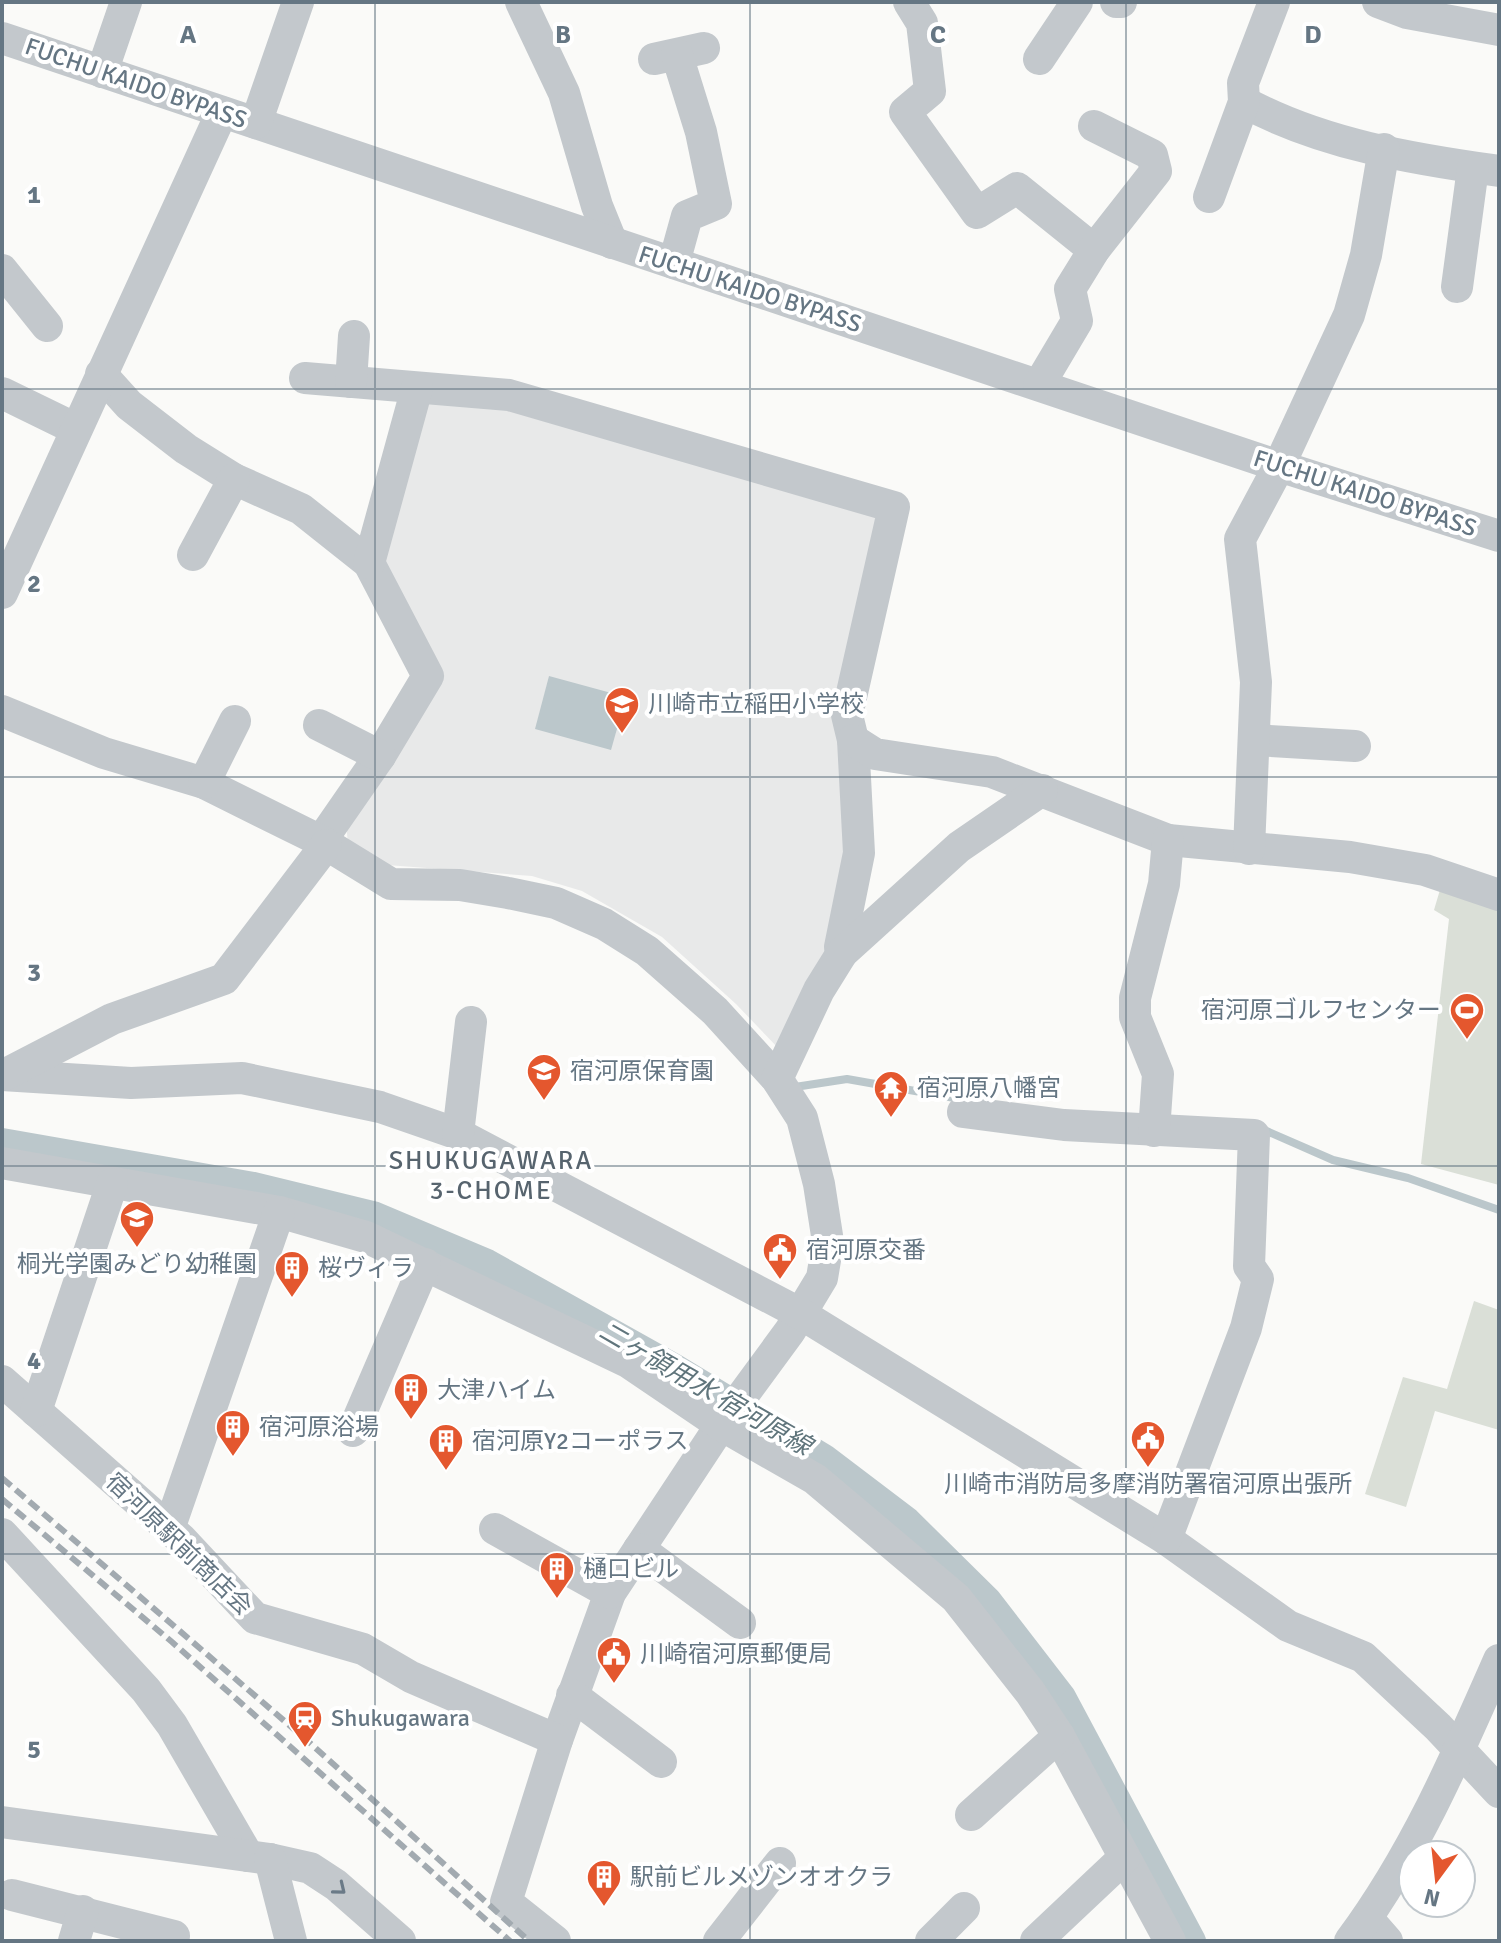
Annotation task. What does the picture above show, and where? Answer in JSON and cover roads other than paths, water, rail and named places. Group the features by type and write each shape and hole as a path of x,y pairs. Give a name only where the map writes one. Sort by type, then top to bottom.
{"street":[{"path":"102,72 126,2"},
{"path":"256,123 298,2"},
{"path":"521,2 564,93 612,243"},
{"path":"909,2 922,23 930,91 905,112 977,213 1017,188 1094,250"},
{"path":"1209,197 1244,102 1243,83 1274,2"},
{"path":"1378,2 1407,13 1499,30"},
{"path":"1039,59 1060,13"},
{"name":"FUCHU KAIDO BYPASS","path":"2,38 1279,466 1499,536"},
{"path":"674,263 687,216 716,204 711,129 678,54"},
{"path":"1244,102 1280,122 1320,136 1486,170 1457,287"},
{"path":"4,581 222,112"},
{"path":"1039,385 1077,321 1070,289 1094,250 1156,171 1152,155 1094,126"},
{"path":"1249,849 1256,682 1240,539 1279,466 1349,315 1366,255 1384,149"},
{"path":"2,270 47,326"},
{"path":"351,382 354,336"},
{"path":"3,1075 112,1019 224,979 323,843 428,676 369,563 301,509 234,479 186,449 129,405 101,374"},
{"path":"305,378 509,395 894,507 847,715 853,740 859,853 840,947 842,953"},
{"path":"369,563 417,388"},
{"path":"2,393 76,429"},
{"path":"193,555 234,479"},
{"path":"2,711 104,753 204,783 323,843 391,884 460,885 508,893 556,903 604,924 647,951 683,981 777,1079 802,1118 819,1184 828,1242 822,1278 801,1314 610,1593 572,1695 506,1902 555,1941"},
{"path":"204,783 235,721"},
{"path":"319,725 380,756"},
{"path":"853,740 875,754 992,772 1168,840 1350,857 1425,870 1498,893"},
{"path":"1254,740 1355,746"},
{"path":"777,1079 819,990 842,953 959,847 1042,790"},
{"path":"1154,1131 1158,1074 1135,1017 1135,998 1164,884 1168,840"},
{"path":"458,1134 471,1022"},
{"path":"3,1075 131,1083 242,1078 380,1107 458,1134 801,1314 1166,1539 1288,1626 1363,1657 1499,1792"},
{"path":"963,1112 1064,1125 1254,1135 1249,1266 1258,1279 1246,1328 1166,1539"},
{"path":"2,1163 279,1212 366,1237 732,1411 956,1598 1030,1692 1059,1736 1170,1941"},
{"path":"36,1411 112,1184"},
{"path":"169,1529 279,1212"},
{"path":"353,1431 425,1264"},
{"name":"宿河原駅前商店会","path":"2,1381 169,1529 255,1618 363,1649 411,1677 557,1740"},
{"path":"495,1529 610,1593"},
{"path":"2,1534 146,1690 172,1725 259,1857 291,1941"},
{"path":"639,1549 740,1623"},
{"path":"1368,1933 1460,1752 1499,1660"},
{"path":"572,1695 661,1762"},
{"path":"971,1815 1059,1736"},
{"path":"2,1822 259,1857 310,1868 336,1885 400,1941"},
{"path":"1036,1941 1124,1858"},
{"path":"719,1941 759,1908 780,1863"},
{"path":"12,1895 79,1926 174,1936"},
{"path":"931,1941 964,1908"}],"waterway":[{"path":"795,1087 847,1079 966,1100"},
{"path":"1262,1129 1333,1160 1408,1178 1499,1210"},
{"name":"二ヶ領用水 宿河原線","path":"2,1142 254,1186 373,1215 487,1263 675,1368 824,1458 907,1521 988,1601 1062,1697 1192,1941"}],"railway":[{"path":"2,1478 310,1743 529,1941"},
{"path":"2,1499 172,1642 510,1941"}],"place":[{"name":"川崎市立稲田小学校","path":"622,735"},
{"name":"宿河原ゴルフセンター","path":"1467,1041"},
{"name":"宿河原保育園","path":"544,1102"},
{"name":"宿河原八幡宮","path":"891,1119"},
{"name":"桐光学園みどり幼稚園","path":"137,1249"},
{"name":"宿河原交番","path":"780,1281"},
{"name":"桜ヴィラ","path":"292,1299"},
{"name":"大津ハイム","path":"411,1421"},
{"name":"宿河原浴場","path":"233,1458"},
{"name":"川崎市消防局多摩消防署宿河原出張所","path":"1148,1469"},
{"name":"宿河原Y2コーポラス","path":"446,1472"},
{"name":"樋口ビル","path":"557,1600"},
{"name":"川崎宿河原郵便局","path":"614,1685"},
{"name":"Shukugawara","path":"305,1749"},
{"name":"駅前ビルメゾンオオクラ","path":"604,1908"}],"district":[{"name":"SHUKUGAWARA 3-CHOME","path":"491,1176"}]}
